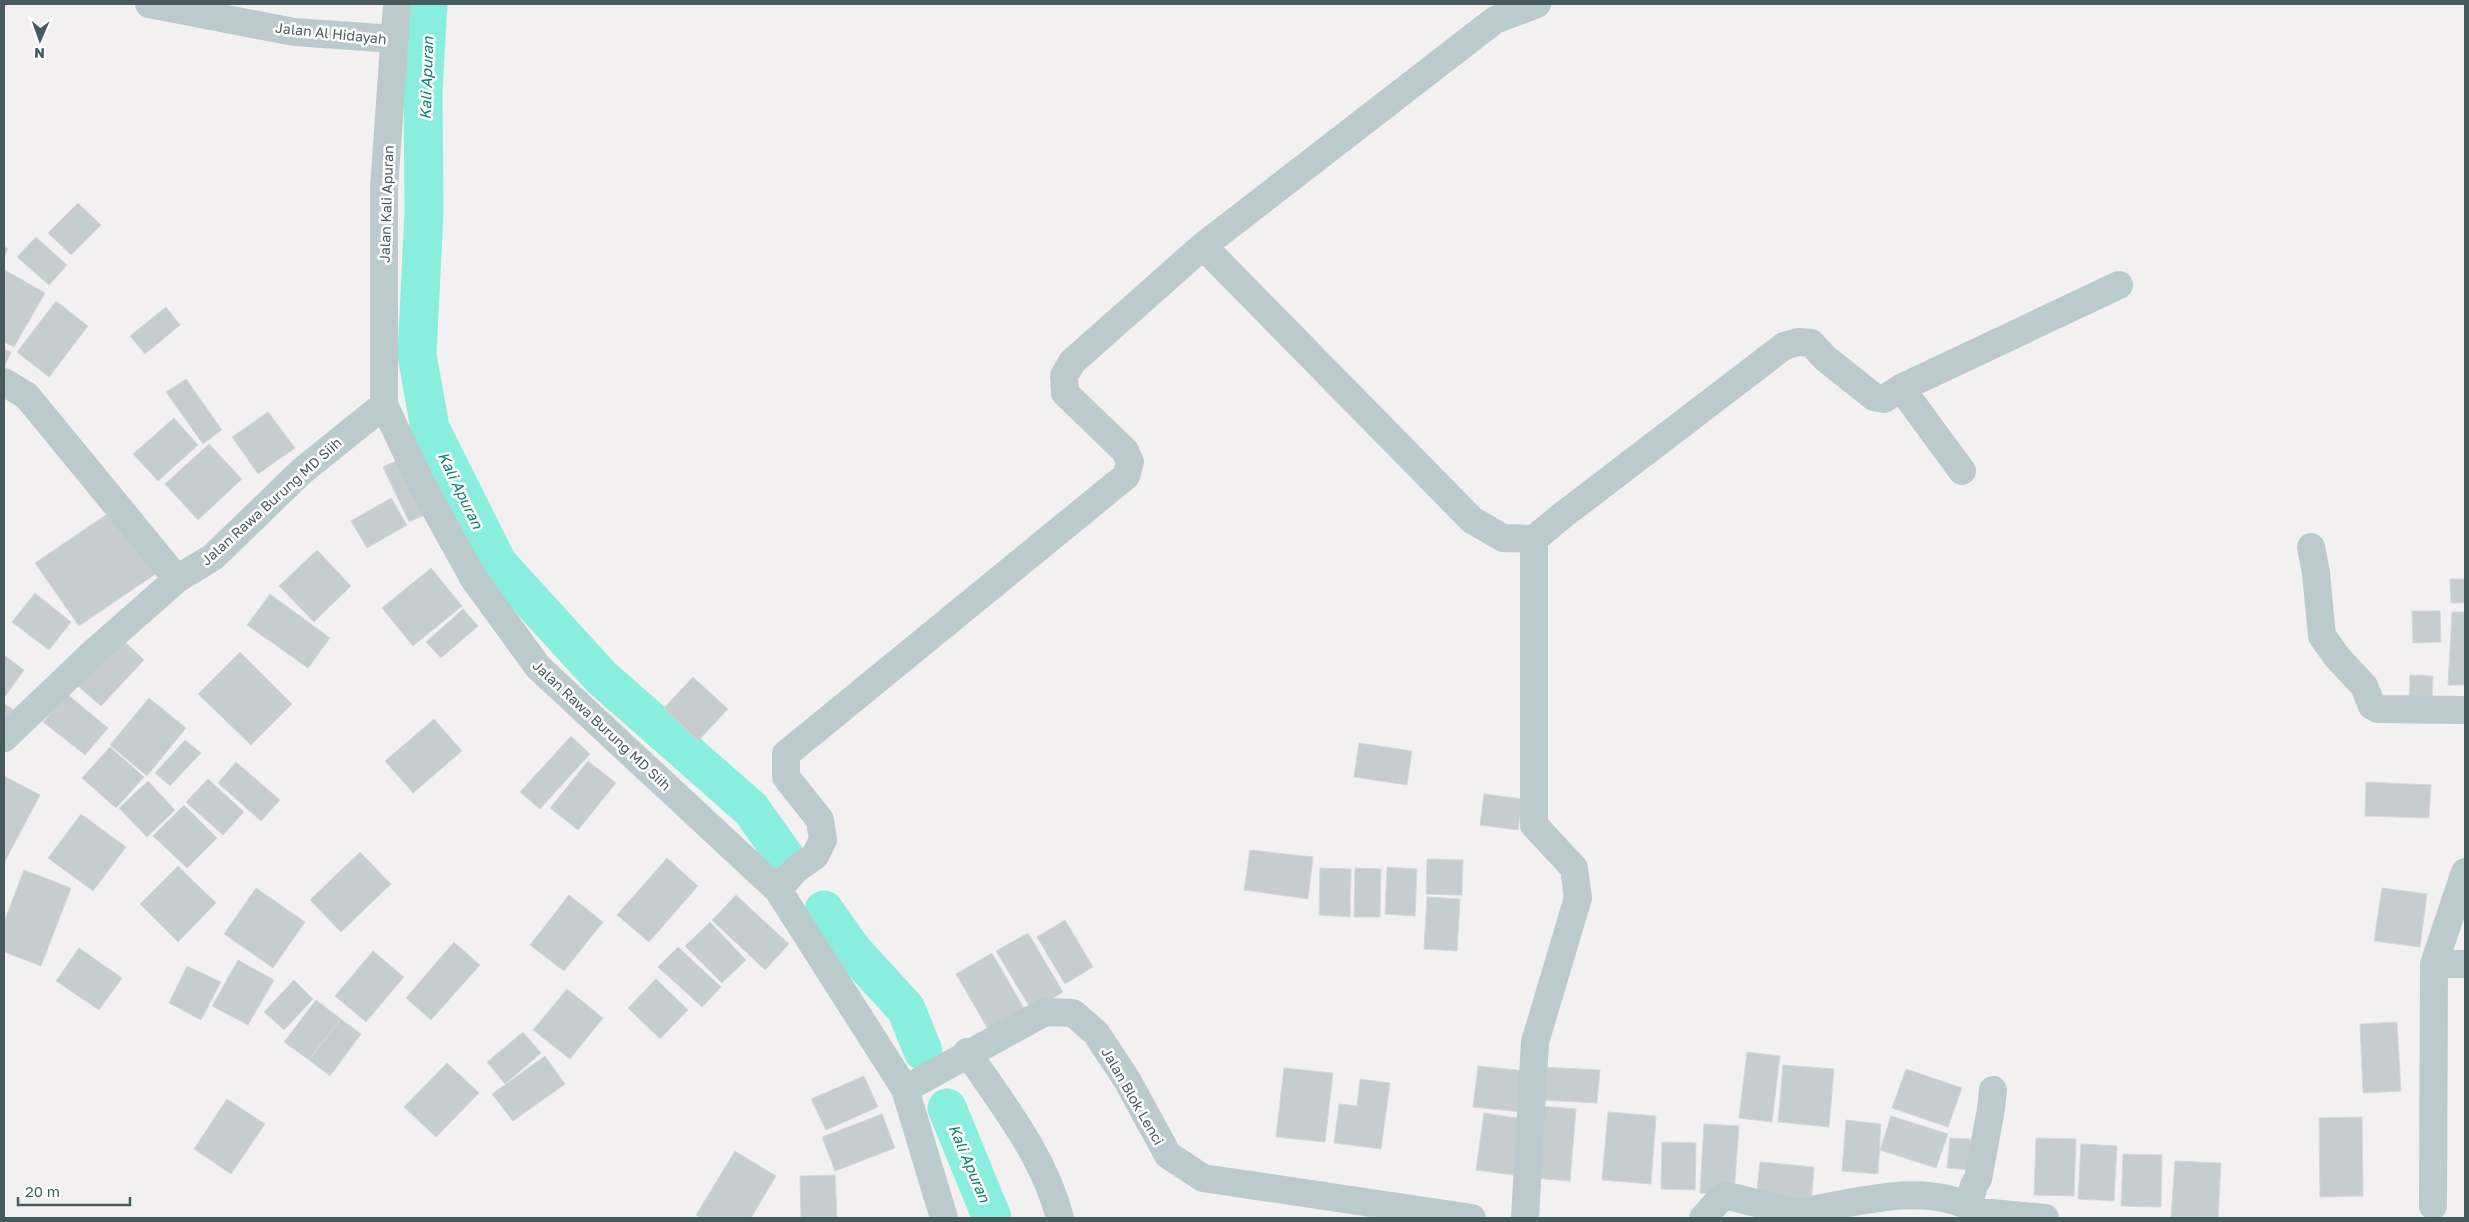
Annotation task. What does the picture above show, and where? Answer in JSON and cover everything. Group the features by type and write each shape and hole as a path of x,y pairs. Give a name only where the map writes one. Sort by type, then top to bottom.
{"street":[{"name":"Jalan Al Hidayah","path":"149,4 294,32 396,39"},
{"name":"Jalan Kali Apuran","path":"384,405 384,188 397,4"},
{"path":"778,890 796,869 815,856 823,840 820,820 786,777 786,754 1126,476 1130,462 1125,451 1065,393 1064,376 1072,362 1203,246 1493,12 1537,4"},
{"path":"1203,246 1472,520 1503,538 1534,539 1784,346 1798,342 1811,344 1825,358 1874,397 1884,399 1901,388 2119,285"},
{"path":"4,382 27,396 177,580"},
{"path":"1901,388 1962,471"},
{"name":"Jalan Rawa Burung MD Siih","path":"4,738 92,654 177,580 213,557 302,471 384,405 422,485 474,579 538,667 778,890 905,1089 944,1218"},
{"path":"1525,1218 1535,1042 1578,898 1574,868 1534,825 1534,539"},
{"path":"2311,547 2316,573 2322,636 2337,657 2364,686 2369,703 2378,709 2465,710"},
{"path":"2433,1206 2434,964 2465,872"},
{"path":"2434,964 2465,964"},
{"name":"Jalan Blok Lenci","path":"905,1089 967,1052 1045,1012 1073,1013 1096,1033 1127,1080 1168,1155 1203,1178 1472,1218"},
{"path":"967,1052 1028,1140 1055,1199 1060,1218"},
{"path":"1971,1212 1974,1185 1978,1179 1992,1109 1993,1090"},
{"path":"1703,1218 1721,1198 1728,1196 1796,1211 1909,1195 1954,1200 1971,1212 2046,1218"}],"building":[{"path":"78,203 101,225 71,255 48,233"},
{"path":"36,237 67,265 49,285 17,257"},
{"path":"4,246 8,249 4,257"},
{"path":"5,270 45,293 14,347 4,342"},
{"path":"56,301 88,326 49,377 17,352"},
{"path":"166,307 180,325 145,354 130,336"},
{"path":"4,349 11,352 4,367"},
{"path":"186,379 222,430 203,444 166,392"},
{"path":"268,412 295,448 258,474 232,437"},
{"path":"174,418 198,445 158,481 133,454"},
{"path":"209,444 242,479 198,520 165,484"},
{"path":"402,458 427,514 409,522 383,467"},
{"path":"391,498 407,525 367,548 351,521"},
{"path":"113,510 157,573 79,626 35,563"},
{"path":"317,550 351,586 314,622 279,586"},
{"path":"431,568 462,606 413,646 382,608"},
{"path":"2450,579 2465,579 2465,603 2451,603"},
{"path":"35,593 71,622 49,650 12,622"},
{"path":"270,594 330,638 308,668 247,625"},
{"path":"463,609 478,626 441,658 426,642"},
{"path":"2412,611 2440,611 2441,642 2413,643"},
{"path":"2452,612 2465,612 2465,685 2448,685"},
{"path":"122,639 144,660 101,706 78,686"},
{"path":"240,652 292,704 251,745 198,694"},
{"path":"4,655 24,670 4,698"},
{"path":"2410,675 2433,676 2432,702 2409,701"},
{"path":"693,677 728,709 698,741 664,708"},
{"path":"67,694 108,728 85,755 43,722"},
{"path":"149,698 186,728 147,776 110,745"},
{"path":"4,704 13,709 4,723"},
{"path":"434,719 462,751 413,793 385,761"},
{"path":"571,736 590,754 540,809 520,792"},
{"path":"185,740 201,753 170,786 155,773"},
{"path":"1359,743 1412,751 1407,785 1354,777"},
{"path":"110,747 144,777 116,808 82,778"},
{"path":"588,761 616,783 578,830 550,808"},
{"path":"236,762 280,800 261,821 218,783"},
{"path":"4,776 40,795 4,863"},
{"path":"208,779 244,812 223,835 186,802"},
{"path":"148,781 175,810 147,837 119,808"},
{"path":"2366,782 2431,785 2429,818 2365,816"},
{"path":"1484,794 1522,799 1518,830 1480,825"},
{"path":"184,805 217,838 187,868 153,836"},
{"path":"81,814 126,847 93,891 48,858"},
{"path":"1250,850 1313,857 1308,899 1244,890"},
{"path":"360,852 391,884 341,932 310,900"},
{"path":"667,858 698,886 649,942 617,915"},
{"path":"1427,859 1463,860 1462,895 1426,894"},
{"path":"178,866 216,903 178,942 140,904"},
{"path":"1387,867 1417,869 1415,916 1385,914"},
{"path":"1320,868 1351,869 1350,917 1319,915"},
{"path":"1355,868 1381,869 1380,917 1354,917"},
{"path":"24,870 71,888 41,966 4,952 4,922"},
{"path":"256,888 305,922 273,968 224,934"},
{"path":"2382,888 2427,894 2420,947 2374,941"},
{"path":"569,895 603,922 564,971 530,945"},
{"path":"736,895 789,944 765,970 712,920"},
{"path":"1427,897 1460,899 1457,951 1424,949"},
{"path":"1065,920 1093,967 1065,984 1037,937"},
{"path":"710,922 746,960 722,983 685,946"},
{"path":"1028,933 1063,992 1032,1011 996,951"},
{"path":"454,942 480,965 431,1020 406,998"},
{"path":"678,947 721,987 702,1007 658,967"},
{"path":"79,948 122,978 99,1010 56,981"},
{"path":"373,951 404,977 366,1022 335,996"},
{"path":"992,953 1025,1010 989,1031 956,974"},
{"path":"238,960 274,980 248,1025 212,1006"},
{"path":"187,966 221,982 201,1020 169,1003"},
{"path":"656,979 688,1010 660,1039 628,1008"},
{"path":"294,980 313,999 284,1030 264,1012"},
{"path":"567,989 603,1018 570,1059 533,1030"},
{"path":"316,1000 341,1019 309,1060 284,1042"},
{"path":"341,1019 361,1034 330,1076 309,1060"},
{"path":"2397,1022 2401,1091 2363,1093 2360,1024"},
{"path":"523,1032 541,1053 505,1084 487,1062"},
{"path":"1747,1052 1780,1056 1772,1122 1739,1118"},
{"path":"545,1056 565,1084 513,1121 492,1094"},
{"path":"447,1063 479,1093 436,1137 404,1107"},
{"path":"1783,1065 1834,1069 1829,1127 1778,1122"},
{"path":"1478,1066 1526,1071 1521,1112 1473,1107"},
{"path":"1541,1067 1600,1070 1597,1103 1539,1100"},
{"path":"1284,1068 1333,1073 1325,1142 1276,1137"},
{"path":"1906,1069 1962,1088 1948,1127 1892,1108"},
{"path":"864,1076 878,1107 826,1130 811,1099"},
{"path":"1360,1079 1390,1083 1381,1149 1334,1143 1339,1104 1357,1106"},
{"path":"227,1099 265,1124 231,1174 194,1149"},
{"path":"1538,1106 1576,1109 1570,1181 1533,1178"},
{"path":"1608,1112 1656,1116 1651,1184 1602,1180"},
{"path":"1484,1113 1522,1119 1513,1175 1476,1170"},
{"path":"882,1114 895,1148 835,1171 822,1137"},
{"path":"1891,1116 1948,1134 1936,1168 1880,1150"},
{"path":"2362,1117 2363,1196 2320,1197 2319,1118"},
{"path":"1846,1120 1881,1124 1878,1174 1842,1171"},
{"path":"1704,1124 1739,1126 1734,1194 1700,1193"},
{"path":"1950,1138 1971,1139 1969,1170 1947,1168"},
{"path":"2036,1138 2076,1139 2074,1196 2034,1195"},
{"path":"1662,1142 1696,1143 1695,1190 1661,1189"},
{"path":"2081,1144 2117,1146 2114,1201 2078,1199"},
{"path":"735,1151 776,1176 751,1218 702,1218 696,1215"},
{"path":"2123,1154 2162,1155 2161,1207 2121,1206"},
{"path":"2175,1161 2221,1163 2218,1218 2171,1218"},
{"path":"1760,1162 1814,1167 1811,1205 1756,1199"},
{"path":"835,1175 837,1218 801,1218 800,1176"}],"waterway":[{"name":"Kali Apuran","path":"428,4 423,92 424,212 417,355 430,428 498,564 601,677 751,809 785,857"},
{"path":"824,910 853,951 906,1009 923,1051"},
{"name":"Kali Apuran","path":"947,1108 992,1218"}]}
